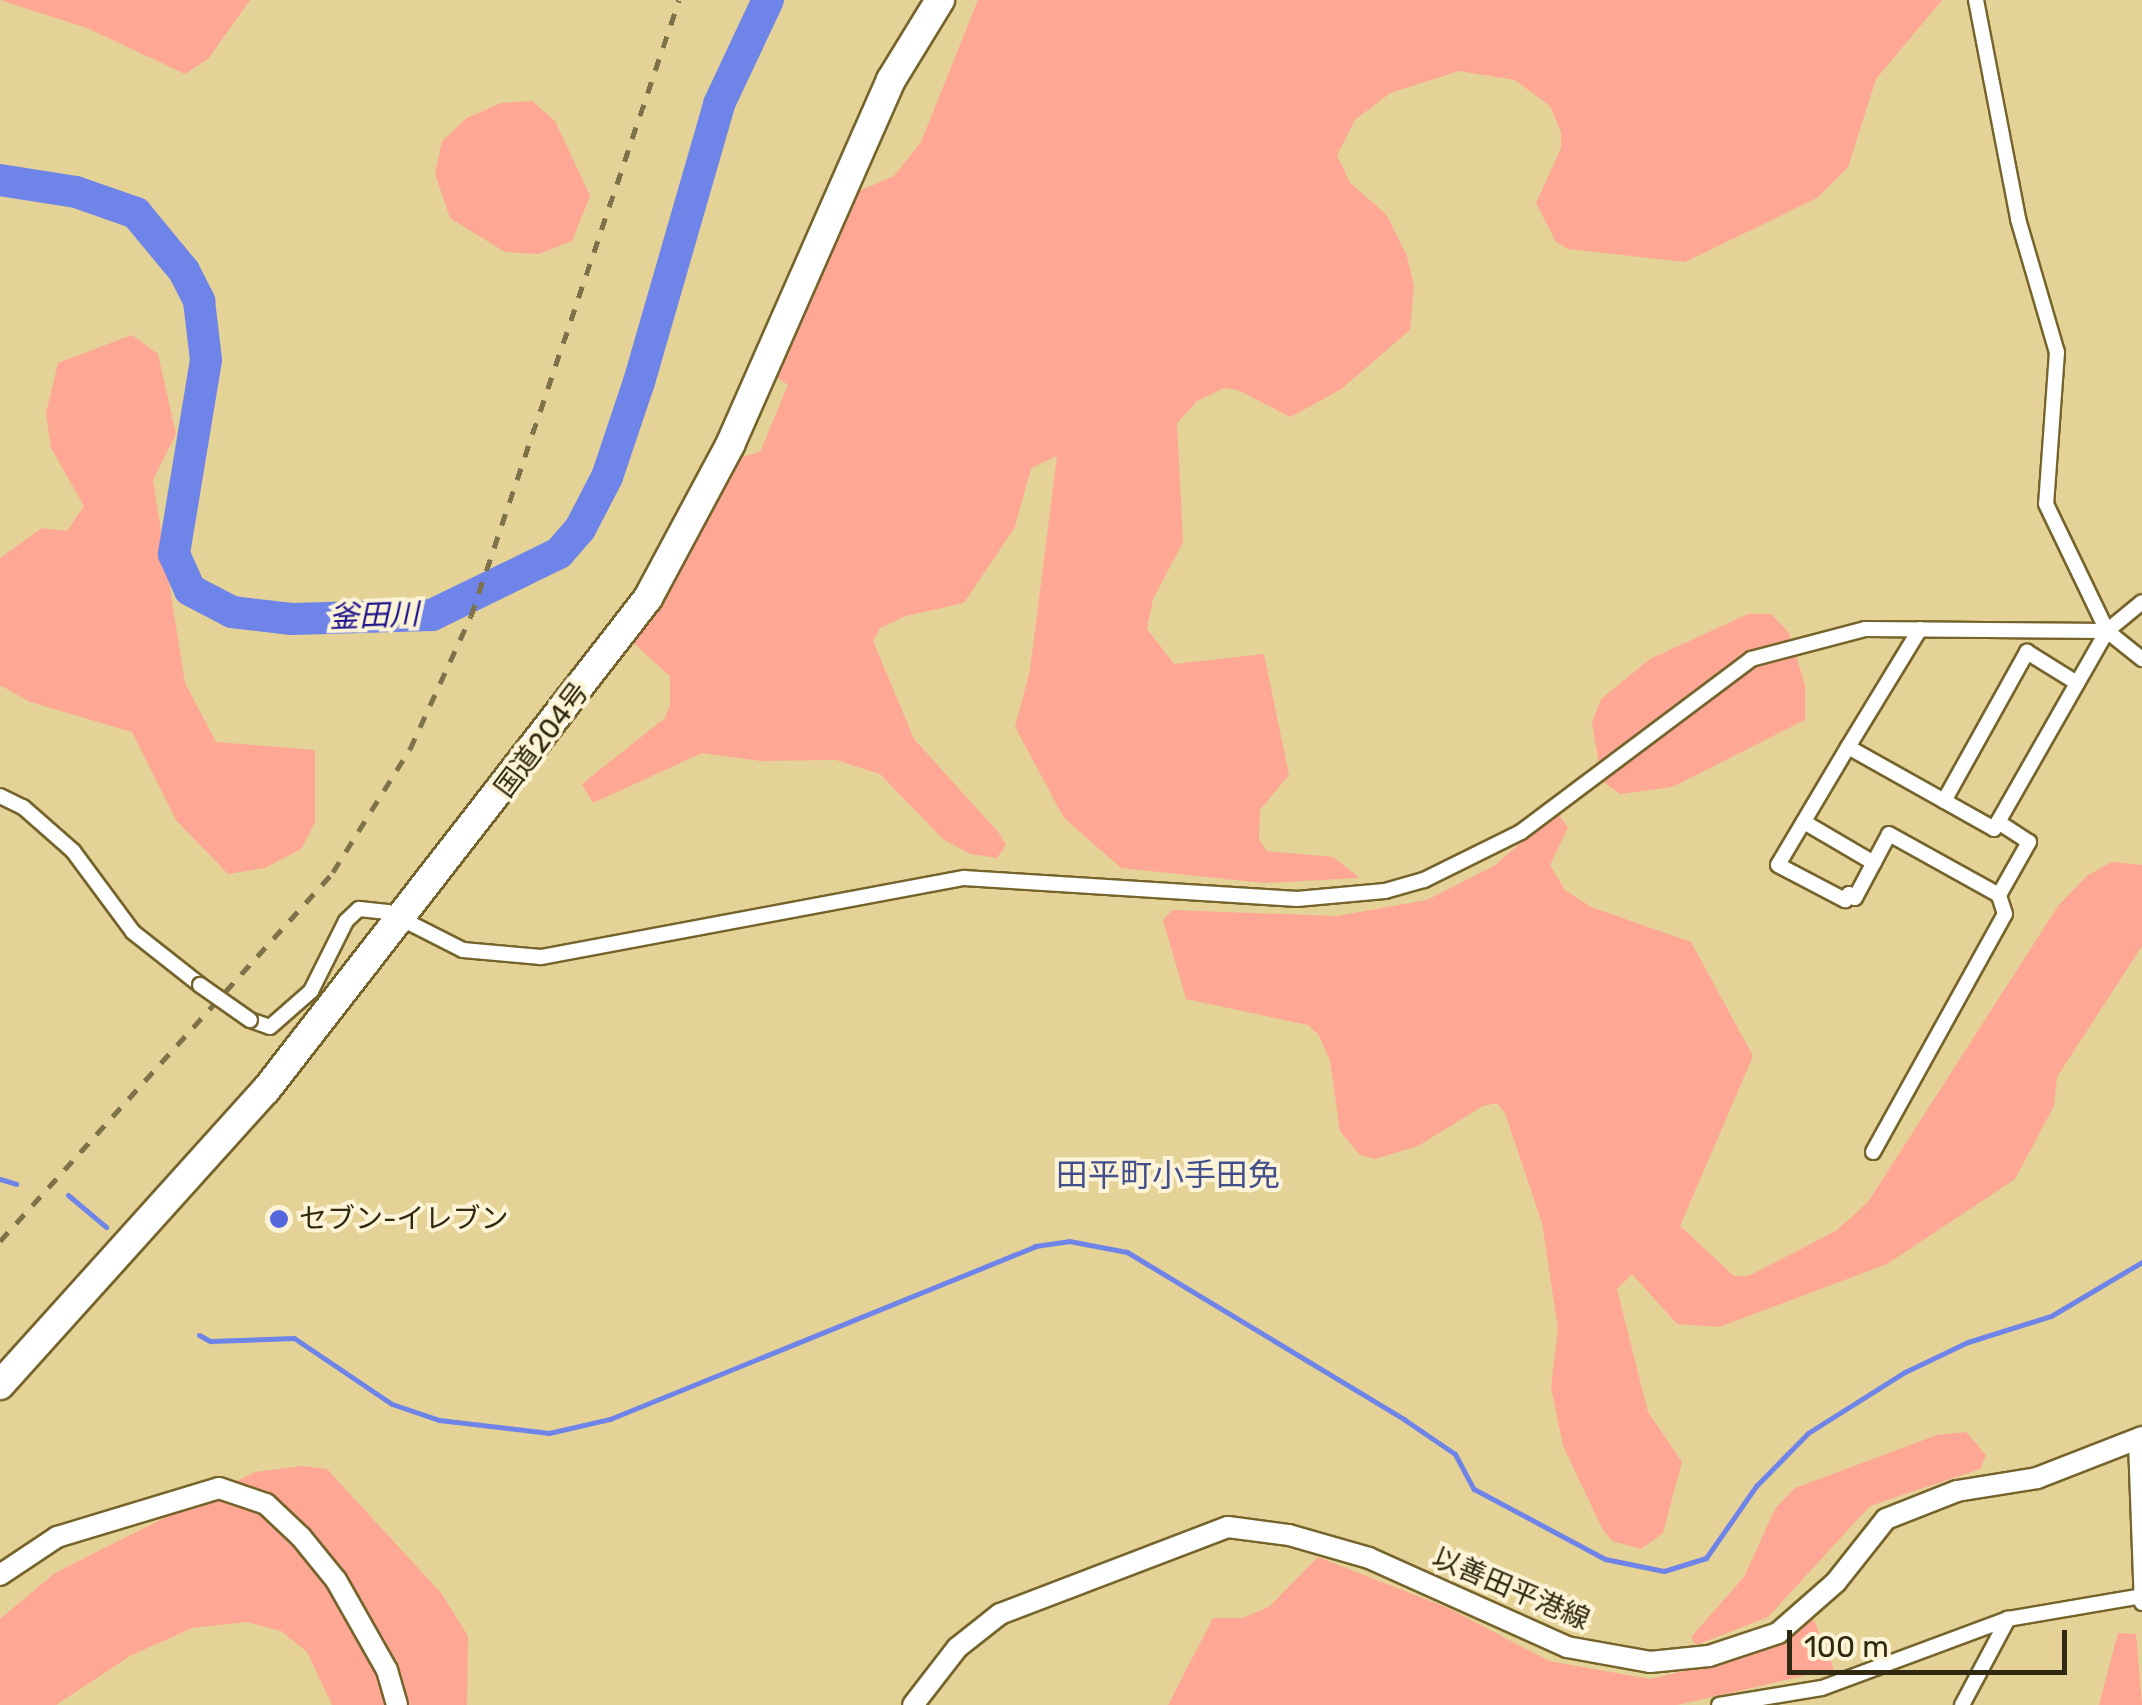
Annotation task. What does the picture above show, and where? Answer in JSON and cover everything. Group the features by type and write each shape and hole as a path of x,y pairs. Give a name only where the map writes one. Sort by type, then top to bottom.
{"highway":[{"name":"国道204号","path":"0,1385 266,1090 404,920 624,632 675,552 730,445 891,80 940,0"}],"main road":[{"name":"以善田平港線","path":"913,1705 957,1648 1000,1614 1228,1527 1369,1558 1566,1648 1650,1662 1709,1656 1778,1633 1836,1582 1886,1519 1957,1491 2037,1478 2139,1440"},
{"path":"0,1575 57,1538 219,1488 266,1504 301,1537 336,1580 387,1670 396,1705"}],"street":[{"path":"1976,0 2018,219 2057,352 2046,504 2106,631 2142,659"},
{"path":"1848,746 1994,829 2106,631 2142,602"},
{"path":"1920,629 1778,864 1845,900 1849,894 1855,898 1889,834 2000,894"},
{"path":"0,796 23,807 72,851 133,932 250,1020 270,1026 311,990 352,914 378,909 463,950 541,957 964,878 1297,899 1384,891 1424,880 1521,832 1750,659 1809,639 1920,629 2106,631"},
{"path":"1944,801 2027,652 2077,683"},
{"path":"1804,822 1874,862"},
{"path":"1873,1152 2005,914 2000,894 2029,842 1998,822"},
{"path":"1719,1705 1822,1688 2008,1619 2141,1599 2139,1440"},
{"path":"1962,1705 2008,1619"}],"shaded area":[{"path":"0,0 250,0 208,59 185,74 87,28"},
{"path":"978,0 1942,0 1876,79 1848,167 1817,198 1685,262 1568,249 1556,242 1536,203 1561,148 1561,132 1550,106 1515,80 1459,71 1390,93 1355,120 1337,155 1350,183 1386,214 1407,256 1414,286 1410,330 1340,390 1290,417 1238,390 1224,388 1197,401 1177,423 1183,542 1153,599 1147,629 1174,664 1264,654 1289,775 1260,810 1259,839 1267,851 1333,857 1360,878 1264,883 1121,868 1064,818 1015,727 1030,670 1057,456 1031,468 1015,527 964,603 906,616 880,628 873,641 914,739 1006,845 997,858 970,854 943,839 880,774 836,760 761,761 702,753 593,803 582,784 665,718 670,705 670,676 631,641 734,459 760,452 788,385 772,374 852,194 894,176 921,142"},
{"path":"532,101 555,121 590,196 572,241 539,254 505,252 450,218 435,174 442,141 467,118 501,103"},
{"path":"132,335 158,354 176,434 153,480 185,683 216,742 315,750 315,823 301,849 265,868 228,874 176,820 132,732 30,702 0,685 0,558 42,528 67,531 84,506 51,448 46,413 58,363"},
{"path":"1748,614 1771,614 1789,633 1805,685 1805,720 1672,787 1620,794 1602,781 1592,722 1601,699 1650,659"},
{"path":"1557,812 1568,828 1550,865 1565,890 1591,907 1691,942 1753,1056 1680,1226 1734,1276 1748,1276 1836,1231 1868,1202 2058,906 2088,875 2112,862 2142,865 2142,946 2057,1077 2054,1106 2015,1179 1887,1264 1719,1327 1677,1324 1632,1274 1617,1289 1648,1412 1682,1462 1663,1533 1641,1549 1612,1541 1602,1528 1563,1446 1551,1387 1558,1328 1542,1223 1505,1113 1497,1103 1483,1106 1418,1146 1375,1159 1360,1155 1340,1131 1330,1060 1318,1034 1308,1025 1186,999 1163,920 1172,910 1337,916 1427,900 1494,866"},
{"path":"1966,1432 1986,1455 1980,1469 1870,1506 1768,1617 1696,1645 1691,1637 1744,1577 1775,1509 1795,1488 1937,1435"},
{"path":"302,1466 327,1469 441,1593 468,1636 467,1705 332,1705 307,1652 281,1631 246,1622 192,1628 130,1656 56,1705 0,1705 0,1619 55,1573 255,1472"},
{"path":"1318,1557 1448,1608 1549,1661 1650,1679 1731,1660 1814,1620 1834,1669 1677,1705 1168,1705 1213,1618 1242,1618 1269,1607"},
{"path":"2118,1633 2136,1634 2142,1705 2099,1705"}],"waterway":[{"name":"釜田川","path":"0,180 76,192 136,213 184,271 199,301 206,360 174,554 190,590 232,612 292,619 432,615 559,553 580,529 607,477 639,382 719,104 768,0"},
{"path":"0,1179 16,1184"},
{"path":"68,1195 106,1227"},
{"path":"199,1335 210,1341 294,1338 392,1404 439,1420 549,1433 610,1419 1035,1246 1069,1241 1127,1252 1405,1420 1455,1454 1474,1489 1605,1559 1664,1571 1706,1558 1756,1486 1808,1433 1905,1372 1968,1342 2051,1316 2142,1262"}],"railway":[{"path":"0,1241 333,872 410,749 471,616 679,0"}],"place":[{"name":"セブン-イレブン","path":"279,1219"}],"district":[{"name":"田平町小手田免","path":"1168,1175"}]}
